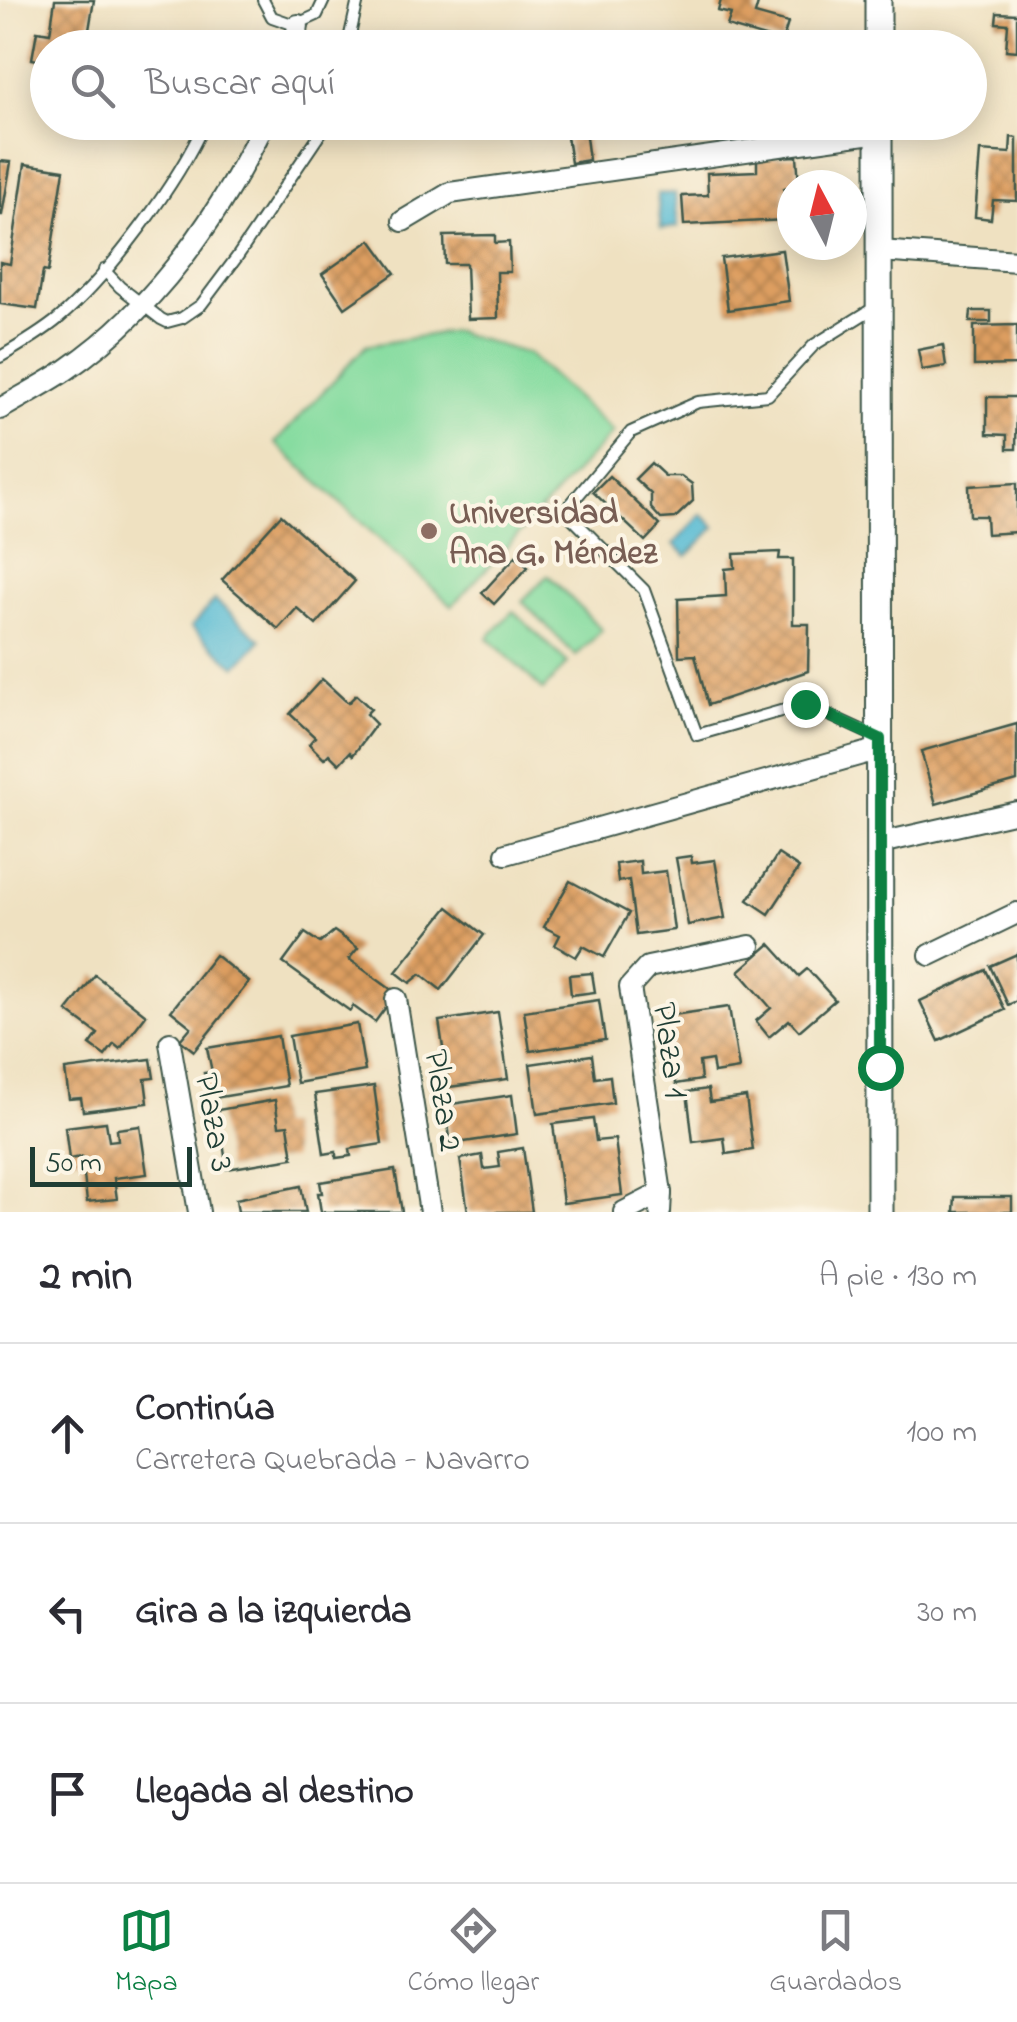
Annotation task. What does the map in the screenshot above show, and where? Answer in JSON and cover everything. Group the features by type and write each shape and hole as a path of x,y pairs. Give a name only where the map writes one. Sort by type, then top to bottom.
{"street":[{"path":"878,0 878,30"},
{"path":"297,30 298,25"},
{"path":"0,409 68,369 142,305 235,183 256,140"},
{"path":"403,221 450,193 794,140"},
{"path":"879,140 880,1212"},
{"path":"880,251 1017,261"},
{"path":"506,854 880,744"},
{"path":"880,843 1017,812"},
{"path":"930,955 1017,913"},
{"name":"Plaza 1","path":"660,1203 630,987 648,966 750,946"},
{"name":"Plaza 2","path":"396,999 430,1212"},
{"name":"Plaza 3","path":"170,1043 199,1212"},
{"path":"624,1212 660,1203"}],"lane":[{"path":"263,0 272,17 283,24 298,25 317,15 324,0"},
{"path":"351,30 358,0"},
{"path":"0,357 58,318 104,270 180,173 196,140"},
{"path":"104,270 167,322 182,318 201,305 238,258 316,140"},
{"path":"880,304 814,345 768,395 698,402 631,432 565,511 644,590 697,735 805,704 880,744"}],"green space":[{"path":"453,331 528,354 613,432 452,606 275,443 366,346"},
{"path":"548,575 602,630 576,656 522,601"},
{"path":"513,611 568,663 543,690 488,638"}],"water":[{"path":"675,193 678,227 661,229 657,194"},
{"path":"702,514 715,527 687,556 674,544"},
{"path":"215,600 261,640 236,667 191,627"}],"building":[{"path":"55,0 94,0 89,30 50,30"},
{"path":"721,0 759,0 755,14 788,23 786,30 741,30 727,26 731,14 718,11"},
{"path":"997,13 1017,14 1017,51 1006,50 1008,24 996,23"},
{"path":"1011,137 1017,138 1017,201 993,200 991,219 975,217 980,151 1010,153"},
{"path":"567,140 586,140 589,160 571,163"},
{"path":"797,156 798,170 777,170 777,220 684,225 682,196 708,195 707,173 757,171 757,158"},
{"path":"0,161 11,162 2,215 0,215"},
{"path":"25,164 64,170 48,272 43,271 37,309 0,304 0,262 10,264"},
{"path":"495,235 495,243 509,242 510,272 497,272 498,318 468,319 466,264 445,264 444,236"},
{"path":"371,240 395,273 345,308 322,274"},
{"path":"777,251 777,260 783,260 789,301 728,310 721,258"},
{"path":"971,311 991,311 991,322 970,322"},
{"path":"1017,325 1017,365 974,366 974,326"},
{"path":"943,345 946,366 922,370 918,350"},
{"path":"987,397 1017,397 1016,449 1007,449 1007,435 987,434"},
{"path":"651,463 665,476 681,476 692,484 693,501 675,518 661,519 651,508 651,494 635,479"},
{"path":"609,476 660,525 645,541 593,492"},
{"path":"1017,483 1017,532 987,534 986,516 970,516 969,486"},
{"path":"281,515 355,581 316,625 297,608 278,629 222,580"},
{"path":"780,552 779,559 793,559 793,624 809,624 808,671 708,705 695,655 679,656 678,599 726,596 725,569 735,568 734,554"},
{"path":"516,556 528,567 494,604 482,593"},
{"path":"322,679 348,703 356,695 371,709 366,714 376,724 353,755 350,752 339,764 329,754 324,759 309,744 315,737 290,714"},
{"path":"1017,724 1017,781 936,804 921,751"},
{"path":"778,854 799,868 769,914 748,900"},
{"path":"691,856 692,863 715,860 725,918 688,925 676,858"},
{"path":"640,861 641,874 666,871 674,930 636,935 629,880 618,882 616,864"},
{"path":"570,881 629,913 604,957 583,946 576,957 555,945 560,935 544,927"},
{"path":"448,907 484,935 441,990 421,974 410,983 396,972"},
{"path":"334,931 358,948 349,959 396,993 375,1022 353,1006 350,1011 283,963 305,933 320,943"},
{"path":"770,944 799,976 807,969 835,1000 799,1031 789,1020 769,1037 756,1021 771,1008 739,971"},
{"path":"1017,954 1017,1001 1008,1005 990,966"},
{"path":"215,955 249,982 194,1051 180,1040 191,1027 171,1011"},
{"path":"986,970 1005,1010 939,1041 920,1001"},
{"path":"592,973 595,992 571,995 569,975"},
{"path":"95,975 146,1015 120,1049 114,1044 105,1056 90,1045 98,1034 67,1011"},
{"path":"599,1000 605,1040 530,1051 524,1011"},
{"path":"729,1007 739,1069 714,1073 712,1060 699,1062 701,1080 676,1084 666,1016"},
{"path":"498,1012 508,1079 449,1087 439,1021"},
{"path":"357,1024 365,1071 297,1083 289,1036"},
{"path":"278,1036 286,1086 214,1098 212,1088 207,1089 204,1073 212,1072 207,1048"},
{"path":"592,1055 595,1078 610,1076 613,1103 537,1114 530,1064"},
{"path":"151,1059 154,1078 145,1079 148,1103 83,1111 81,1098 69,1099 65,1070"},
{"path":"374,1086 382,1144 350,1149 351,1156 336,1158 336,1152 324,1154 315,1094"},
{"path":"708,1089 710,1102 746,1097 753,1150 726,1154 724,1138 693,1142 687,1092"},
{"path":"512,1095 517,1134 451,1144 445,1105"},
{"path":"275,1100 279,1126 288,1125 293,1158 227,1169 218,1110"},
{"path":"593,1119 596,1141 615,1139 622,1195 563,1203 553,1124"},
{"path":"106,1122 109,1141 118,1140 117,1129 140,1126 147,1174 114,1178 117,1199 87,1202 82,1157 69,1159 65,1127"},
{"path":"523,1148 532,1212 468,1212 460,1159 482,1155 484,1169 500,1167 498,1152"},
{"path":"395,1170 402,1212 321,1212 320,1182"},
{"path":"301,1186 306,1212 238,1212 236,1199"},
{"path":"955,1197 1012,1197 1012,1212 954,1212"}],"place":[{"name":"Universidad Ana G. Méndez","path":"429,531"}],"route":[{"path":"805,704 880,739 880,1067"}]}
